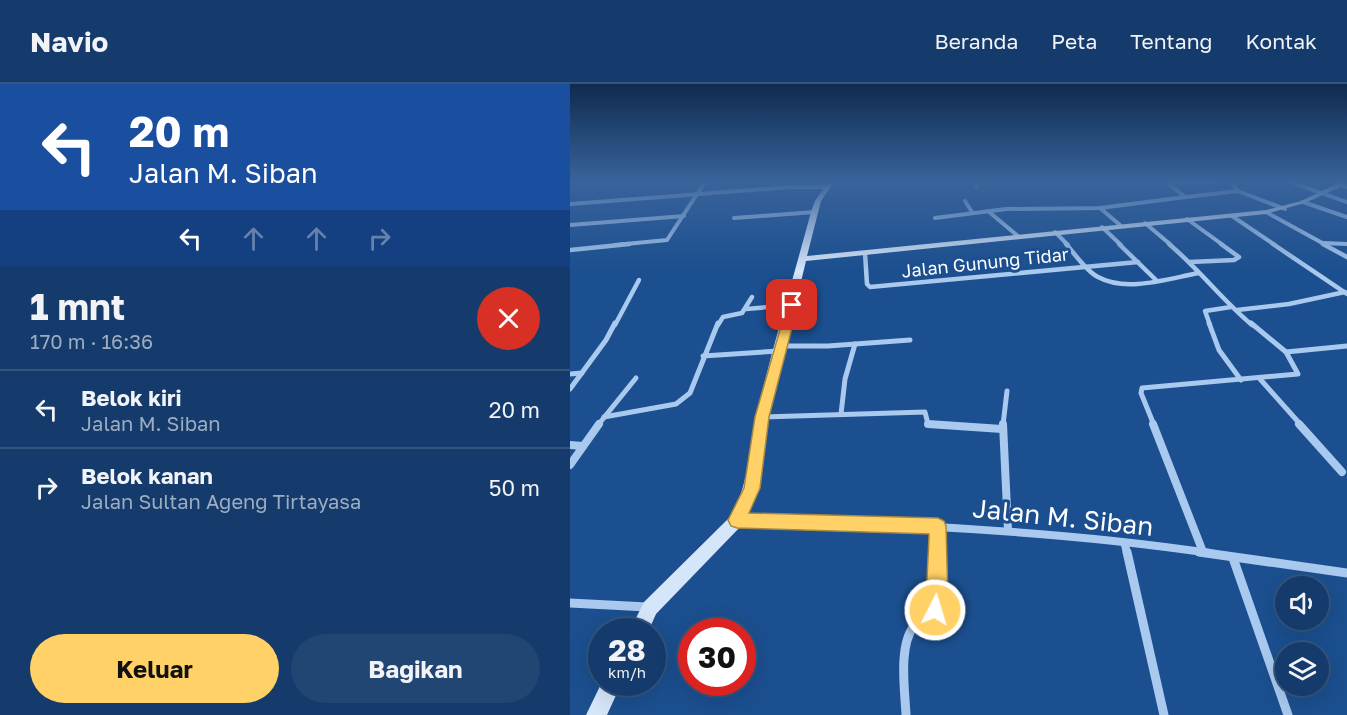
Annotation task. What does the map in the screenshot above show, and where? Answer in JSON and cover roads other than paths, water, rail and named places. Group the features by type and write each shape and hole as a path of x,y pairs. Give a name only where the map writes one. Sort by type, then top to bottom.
{"street":[{"path":"570,250 667,240 687,211"},
{"path":"935,218 981,211"},
{"path":"989,211 1019,237"},
{"path":"1104,211 1120,225"},
{"path":"1331,211 1347,217"},
{"path":"645,618 650,608 737,520 752,488 762,417 814,212 734,218"},
{"path":"802,259 1266,212 1347,257"},
{"path":"570,225 684,216"},
{"path":"1233,217 1346,293"},
{"path":"1187,219 1239,257 1234,260 1190,262"},
{"path":"1145,223 1190,262 1234,309 1286,352 1298,374 1142,388 1141,393 1203,552"},
{"path":"1102,227 1156,280"},
{"path":"1055,232 1097,277 1106,281 1137,283 1199,273"},
{"path":"1324,243 1347,244"},
{"name":"Jalan Gunung Tidar","path":"865,253 867,284 870,287 1138,262"},
{"path":"570,389 606,340 639,280"},
{"path":"1241,380 1219,350 1205,311 1289,304 1346,293"},
{"path":"604,417 676,404 684,399 690,393 719,321 723,317 742,313 752,297"},
{"path":"746,309 792,305"},
{"path":"703,356 910,340"},
{"path":"841,414 844,380 855,344"},
{"path":"1286,352 1347,346"},
{"path":"570,374 582,373"},
{"path":"570,465 604,417 636,378"},
{"path":"1260,379 1342,472"},
{"path":"1007,391 1002,429 1008,530"},
{"path":"762,417 926,412 927,424 1002,429"},
{"path":"570,445 583,446"},
{"name":"Jalan M. Siban","path":"737,520 1008,530 1203,552 1347,573"},
{"path":"906,715 906,645 915,625 926,620 935,610 938,599 938,526"},
{"path":"1125,545 1164,715"},
{"path":"1233,558 1288,715"},
{"path":"570,603 650,608"},
{"path":"596,715 605,696"}]}
